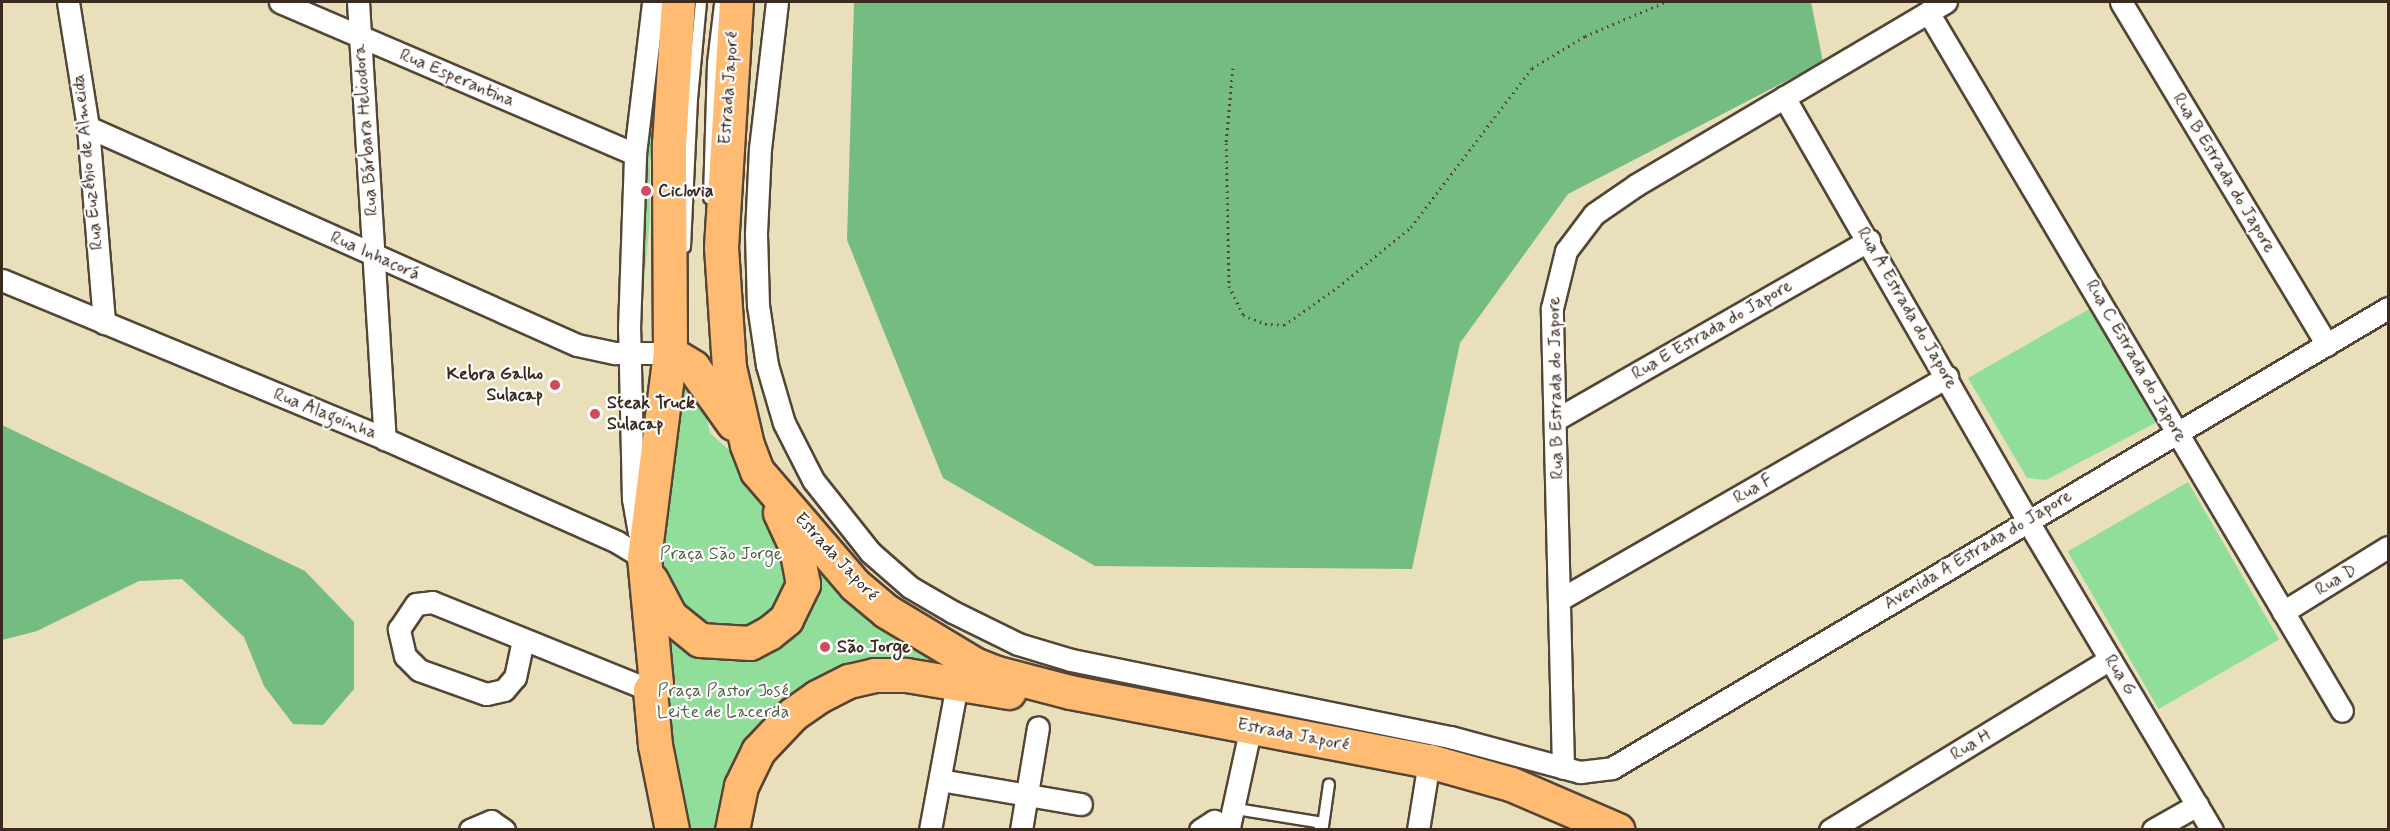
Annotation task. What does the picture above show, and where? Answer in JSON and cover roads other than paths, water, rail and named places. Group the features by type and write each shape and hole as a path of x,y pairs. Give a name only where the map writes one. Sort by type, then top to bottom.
{"main road":[{"path":"672,830 655,745 650,690 656,684 644,558 670,353 669,144 678,2"},
{"name":"Estrada Japoré","path":"736,2 721,247 729,367 752,458 849,577 886,611 976,665 1070,692 1429,761 1511,784 1618,830"},
{"path":"644,558 660,602 670,616 700,640 750,643 769,633 786,619 798,600 802,566 752,458 710,387 693,367 670,353"},
{"path":"732,830 741,786 758,751 793,714 816,697 849,681 875,675 906,675 1033,695 1070,692"},
{"path":"655,745 696,830"}],"street":[{"name":"Rua Euzébio de Almeida","path":"68,2 88,127 104,323"},
{"name":"Rua Esperantina","path":"280,2 635,154"},
{"name":"Rua Bárbara Heliodora","path":"358,2 385,439"},
{"path":"644,558 633,499 630,352 635,154 653,2"},
{"name":"Avenida A Estrada do Japore","path":"777,2 760,148 756,234 758,305 767,365 784,423 813,480 870,552 910,587 1018,644 1071,660 1450,737 1563,768 1588,772 1612,768 2388,308"},
{"name":"Rua B Estrada do Japore","path":"2121,2 2327,345"},
{"name":"Rua B Estrada do Japore","path":"1563,768 1552,308 1566,251 1579,230 1593,214 1636,185 1937,7"},
{"name":"Rua C Estrada do Japore","path":"1937,7 2178,432 2342,711"},
{"name":"Rua A Estrada do Japore","path":"1784,97 1869,240 2027,520"},
{"name":"Rua Inhacorá","path":"88,127 577,345 630,352 670,353"},
{"name":"Rua E Estrada do Japore","path":"1555,420 1869,240"},
{"name":"Rua Alagoinha","path":"2,280 385,439 617,542 644,558"},
{"name":"Rua F","path":"1559,600 1947,377"},
{"name":"Rua G","path":"2027,520 2212,830"},
{"name":"Rua D","path":"2283,612 2388,547"},
{"path":"523,640 515,677 504,690 486,694 419,670 405,656 399,629 416,604 432,602 650,690"},
{"name":"Rua H","path":"1830,830 2110,659"},
{"path":"930,830 957,684"},
{"path":"1200,830 1214,821 1232,822 1251,726"},
{"path":"1021,830 1038,727"},
{"path":"1418,830 1429,761"},
{"path":"939,780 1081,804"},
{"path":"2153,830 2197,805"},
{"path":"475,826 498,823 504,830"}],"lane":[{"path":"684,265 692,99 701,2"},
{"path":"709,206 713,63 720,2"},
{"path":"709,228 717,353 752,458"},
{"path":"670,353 677,339 682,311"},
{"path":"1232,822 1298,824 1323,828 1329,784"}],"place":[{"name":"Ciclovia","path":"646,191"},
{"name":"Kebra Galho Sulacap","path":"555,385"},
{"name":"Steak Truck Sulacap","path":"595,414"},
{"name":"São Jorge","path":"825,647"}],"park label":[{"name":"Praça São Jorge","path":"721,554"},
{"name":"Praça Pastor José Leite de Lacerda","path":"723,702"}]}
